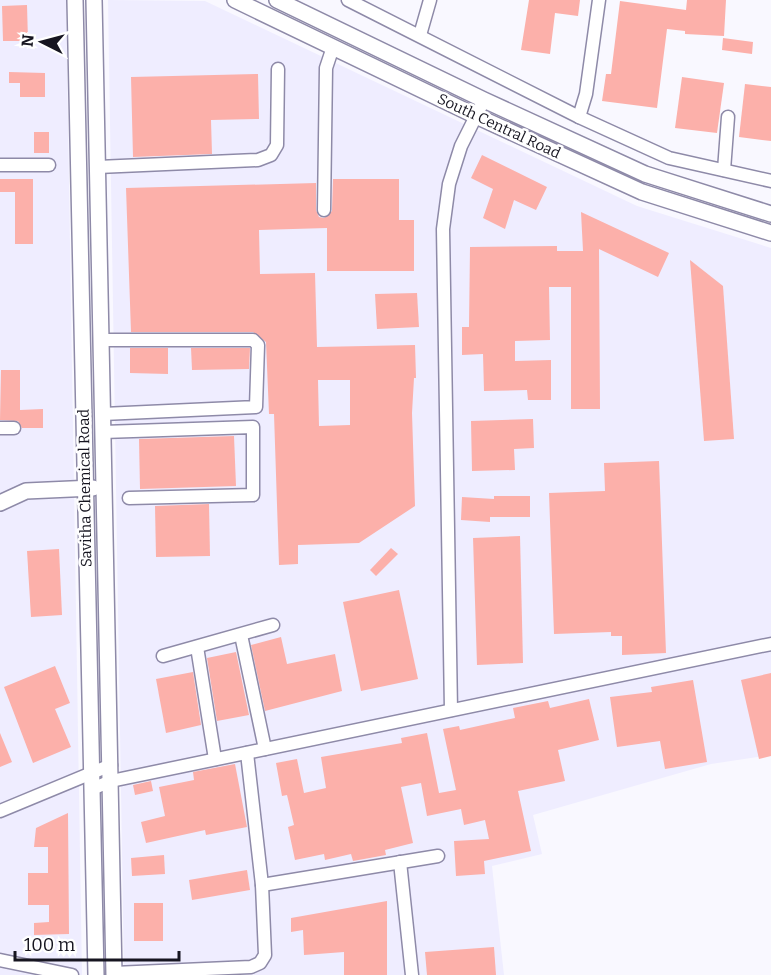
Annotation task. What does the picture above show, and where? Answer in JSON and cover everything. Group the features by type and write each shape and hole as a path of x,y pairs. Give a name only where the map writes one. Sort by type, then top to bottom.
{"main road":[{"name":"Savitha Chemical Road","path":"75,0 96,975"},
{"name":"Savitha Chemical Road","path":"94,0 114,974"},
{"name":"South Central Road","path":"235,0 476,116 642,192 771,233"},
{"name":"South Central Road","path":"278,0 484,100 645,174 771,214"},
{"path":"0,503 26,491 105,488"}],"street":[{"path":"348,0 579,117 669,158 771,181"},
{"path":"420,35 430,0"},
{"path":"579,117 586,93 599,0"},
{"path":"324,210 326,68 333,47"},
{"path":"98,167 258,160 271,155 277,145 278,69"},
{"path":"451,710 443,229 449,184 461,146 484,100"},
{"path":"724,170 728,117"},
{"path":"0,165 49,165"},
{"path":"101,340 253,340 258,345 256,407 103,414"},
{"path":"104,432 253,427 253,495 129,498"},
{"path":"0,428 14,428"},
{"path":"162,656 273,625"},
{"path":"241,635 265,749"},
{"path":"92,789 111,781 771,644"},
{"path":"196,647 215,759"},
{"path":"114,974 251,967 260,963 265,955 262,885 247,753"},
{"path":"0,811 111,765"},
{"path":"262,885 438,856"},
{"path":"400,862 412,975"},
{"path":"0,960 72,975"}],"shaded area":[{"path":"0,0 66,0 82,975 0,975"},
{"path":"108,0 205,1 637,206 771,248 771,755 711,764 533,815 542,854 492,866 504,975 124,975"}],"building":[{"path":"529,0 580,0 578,16 555,13 550,54 521,50"},
{"path":"687,0 726,0 724,36 685,34 685,31 667,29 657,108 602,101 606,74 611,74 620,1 686,10"},
{"path":"27,5 28,41 3,41 2,6"},
{"path":"723,38 753,42 752,54 722,50"},
{"path":"9,72 45,73 45,97 20,97 20,83 9,83"},
{"path":"258,74 259,119 211,120 212,154 133,157 131,77"},
{"path":"682,77 724,83 717,133 675,128"},
{"path":"745,84 771,87 771,141 739,137"},
{"path":"34,132 49,132 49,153 34,153"},
{"path":"482,155 547,187 536,210 514,200 505,229 483,218 493,189 471,178"},
{"path":"0,179 33,179 33,244 15,244 15,192 0,192"},
{"path":"333,179 399,179 399,220 414,220 414,271 327,271 327,228 259,230 260,274 315,273 317,347 415,345 416,378 414,378 412,413 415,506 359,543 298,545 298,564 279,565 274,414 269,414 266,342 253,332 131,332 126,188 316,183 316,210 319,217 324,218 332,211","holes":["318,380 350,380 350,425 319,426"]},
{"path":"581,212 669,253 658,277 599,249 600,409 571,409 571,287 549,287 550,340 515,341 515,361 551,360 551,400 528,400 527,390 484,391 483,354 462,355 462,327 469,327 470,247 557,246 557,251 583,251"},
{"path":"690,260 723,286 734,439 704,441"},
{"path":"417,293 419,327 377,329 375,294"},
{"path":"130,348 168,348 168,374 130,373"},
{"path":"191,348 250,348 249,369 192,370"},
{"path":"1,370 20,370 20,410 43,409 43,428 22,428 18,421 0,420"},
{"path":"533,419 534,448 514,449 515,470 472,471 471,421"},
{"path":"234,436 236,486 140,489 139,439"},
{"path":"659,461 666,653 622,655 622,636 611,636 611,632 554,634 549,493 605,491 604,463"},
{"path":"494,496 530,496 530,517 490,517 490,522 461,520 462,497 494,499"},
{"path":"209,504 210,556 156,557 155,506"},
{"path":"520,536 523,663 477,665 473,538"},
{"path":"391,548 398,554 376,576 370,570"},
{"path":"59,549 62,615 31,617 27,551"},
{"path":"399,590 418,679 361,691 343,602"},
{"path":"281,637 287,664 335,654 342,691 265,711 251,645"},
{"path":"236,652 249,715 217,721 207,658"},
{"path":"55,666 70,703 55,709 71,747 33,763 4,687"},
{"path":"193,672 201,725 166,733 156,679"},
{"path":"771,673 771,756 759,759 741,680"},
{"path":"693,680 707,762 665,769 660,741 617,747 610,697 652,692 651,687"},
{"path":"589,699 599,740 558,750 565,781 518,791 531,851 484,861 485,874 456,876 454,841 489,839 485,820 464,825 461,809 427,816 421,783 401,787 413,843 385,850 386,855 353,861 351,854 325,860 324,854 295,860 288,827 294,825 287,795 282,796 276,763 297,759 304,793 326,788 321,757 402,743 401,738 427,733 439,793 456,790 443,729 459,726 460,730 515,718 513,708 548,701 550,708"},
{"path":"0,733 12,762 0,767"},
{"path":"235,764 247,827 206,835 205,830 146,843 141,822 165,816 159,787 194,780 193,772"},
{"path":"151,781 153,791 135,795 133,785"},
{"path":"68,813 69,934 34,935 34,923 49,922 49,905 28,905 28,873 48,873 48,847 34,847 36,828"},
{"path":"164,855 165,874 132,876 131,858"},
{"path":"247,870 250,890 192,900 189,880"},
{"path":"387,901 387,975 344,975 344,952 304,955 303,930 291,932 291,918"},
{"path":"134,903 163,903 163,941 134,941"},
{"path":"494,947 496,975 427,975 425,952"}]}
